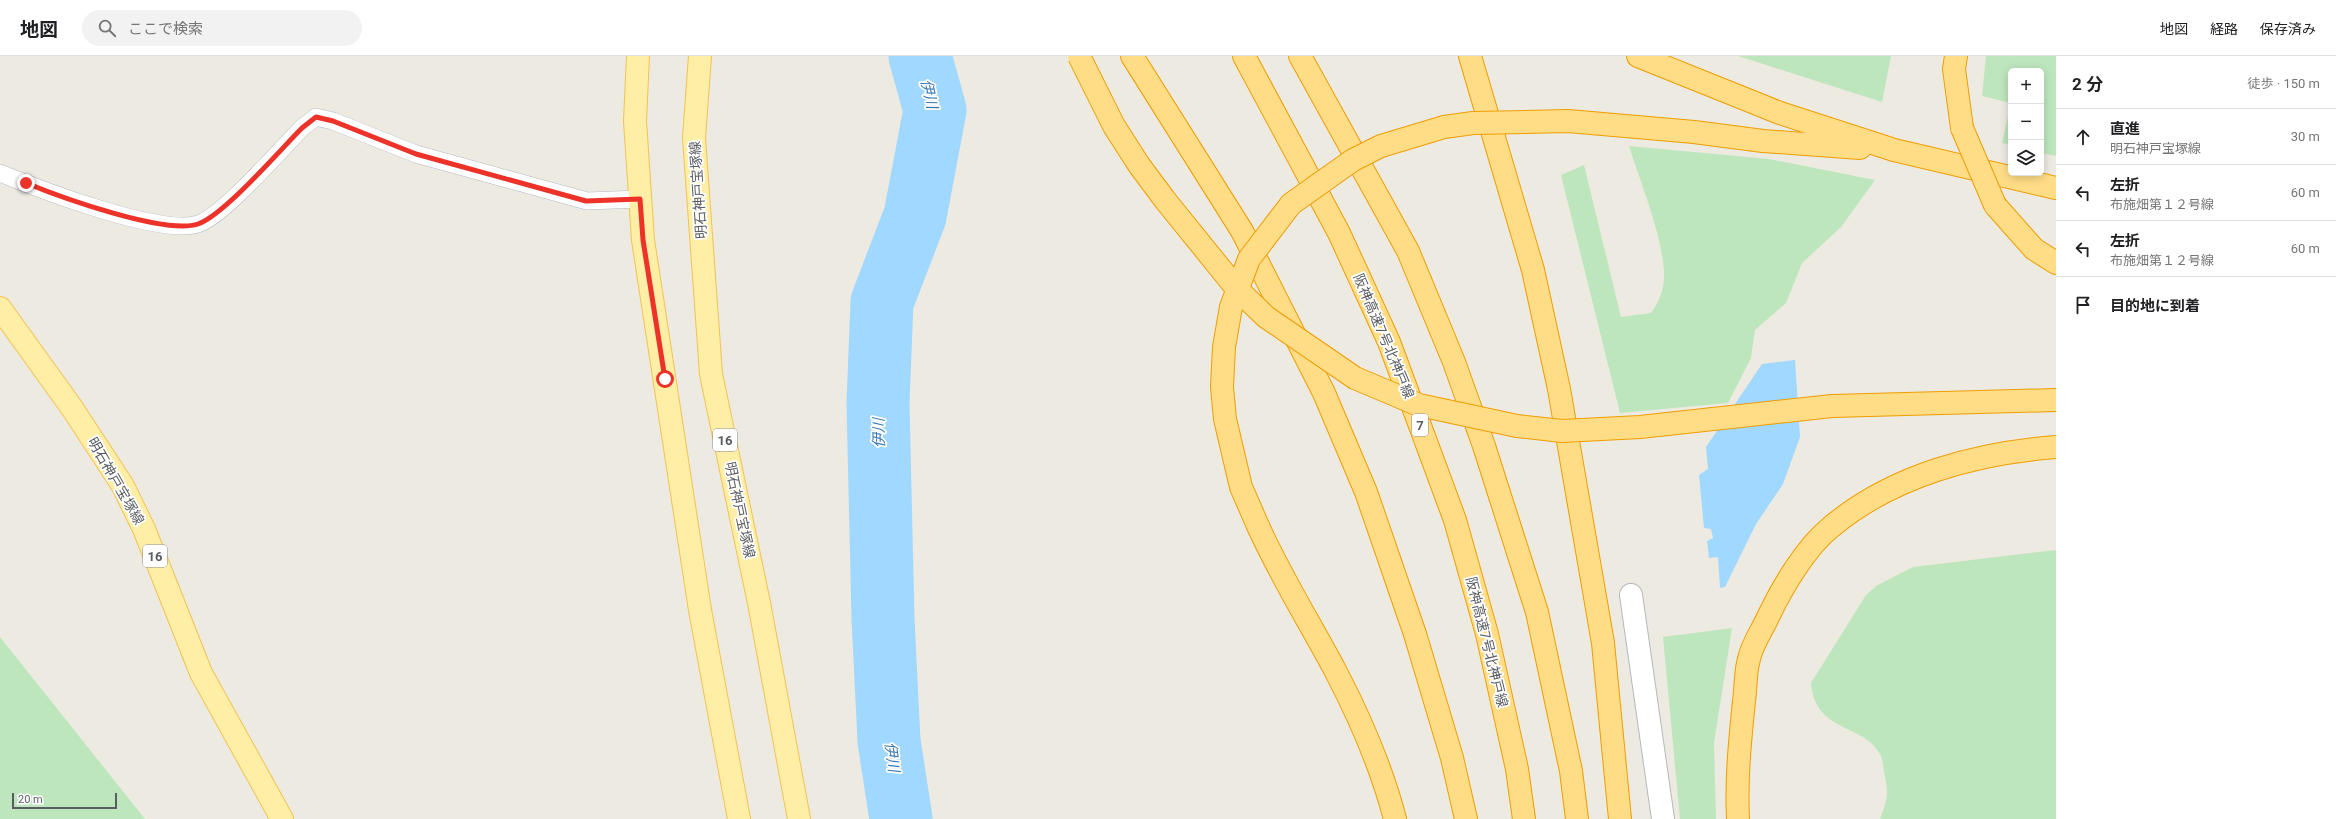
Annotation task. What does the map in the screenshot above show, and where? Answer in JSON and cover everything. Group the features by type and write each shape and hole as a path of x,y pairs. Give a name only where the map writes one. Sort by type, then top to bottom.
{"highway":[{"path":"1079,56 1114,126 1139,165 1165,200 1237,289 1266,317 1355,378 1418,405 1517,426 1562,431 1640,427 1832,406 2056,400"},
{"path":"1132,56 1242,232 1324,393 1366,492 1414,634 1452,758 1466,819"},
{"name":"阪神高速7号北神戸線","path":"1244,56 1340,233 1389,342 1455,520 1487,634 1517,769 1524,819"},
{"path":"1300,56 1408,251 1456,369 1484,446 1537,612 1571,771 1577,819"},
{"path":"1470,56 1533,270 1559,389 1603,643 1620,819"},
{"path":"1638,56 1780,113 1894,150 2056,188"},
{"path":"1956,56 1954,68 1962,128 1995,205 2034,249 2056,264"},
{"path":"1395,819 1390,798 1363,731 1337,674 1276,566 1241,487 1225,419 1222,387 1224,347 1231,307 1249,259 1291,204 1353,160 1381,146 1444,127 1473,123 1568,121 1694,132 1763,141 1894,150"},
{"path":"1738,819 1736,780 1749,659 1780,592 1810,551 1830,528 1854,510 1893,488 1933,470 2019,450 2056,447"}],"main road":[{"path":"638,56 635,121 643,240 700,610 738,819"},
{"name":"明石神戸宝塚線","path":"700,56 694,138 711,374 759,603 799,819"},
{"name":"明石神戸宝塚線","path":"0,308 72,408 123,486 144,529 201,673 282,819"}],"street":[{"path":"1631,595 1663,819"}],"lane":[{"path":"0,173 108,211 166,226 198,224 220,211 302,128 316,117 333,121 416,154 586,201 640,199"}],"green space":[{"path":"1738,56 1891,56 1882,102"},
{"path":"1986,56 2056,56 2056,156 2044,154 2044,68 2008,68 2008,102 1982,96"},
{"path":"2008,116 2008,144 2002,143"},
{"path":"1629,146 1769,159 1875,180 1841,227 1802,263 1786,303 1755,330 1751,358 1728,403 1620,413 1561,175 1584,165 1621,317 1651,313 1659,300 1664,273 1655,226"},
{"path":"2056,550 2056,819 1880,819 1886,801 1887,786 1880,754 1872,744 1863,737 1841,726 1821,711 1814,699 1811,683 1866,595 1876,586 1913,567"},
{"path":"1732,628 1714,743 1716,819 1680,819 1663,637"},
{"path":"0,637 145,819 0,819"}],"water":[{"path":"1795,360 1800,437 1783,484 1756,524 1725,587 1720,588 1718,557 1709,558 1707,541 1713,538 1711,529 1704,528 1699,475 1708,469 1706,447 1762,364"}],"waterway":[{"name":"伊川","path":"901,819 889,741 883,619 878,403 882,302 915,216 935,110 920,56"}],"route":[{"path":"26,183 108,211 166,226 198,224 220,211 302,128 316,117 333,121 416,154 586,201 640,199 643,240 665,379"}]}
